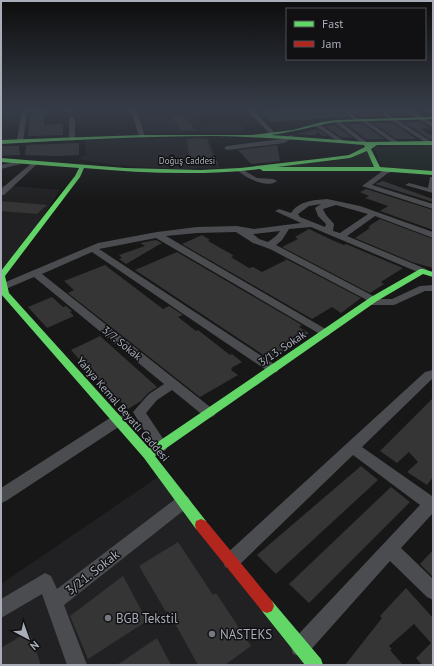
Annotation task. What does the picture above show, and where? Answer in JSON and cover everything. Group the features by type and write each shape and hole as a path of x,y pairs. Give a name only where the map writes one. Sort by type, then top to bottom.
{"main road":[{"path":"1,142 70,139"},
{"path":"324,139 366,146 432,143"},
{"path":"366,146 386,170"},
{"name":"Doğuş Caddesi","path":"1,160 82,167 166,171 240,170 350,156 366,146"},
{"path":"2,287 1,276 78,176 82,167"},
{"path":"240,170 306,168 433,173"},
{"path":"423,271 433,275"},
{"name":"3/13. Sokak","path":"148,455 372,301 423,271"},
{"name":"Yahya Kemal Beyatlı Caddesi","path":"2,287 5,294 148,455 183,502 315,665"}],"street":[{"path":"227,148 284,141 286,139"},
{"path":"358,139 366,146"},
{"path":"389,139 396,144"},
{"path":"1,167 22,162"},
{"path":"1,193 35,163"},
{"path":"240,170 258,181 273,181"},
{"path":"356,171 386,170"},
{"path":"386,170 380,177 366,186 433,207"},
{"path":"420,203 432,193 433,179"},
{"path":"409,185 432,193"},
{"path":"297,218 294,214 296,210 315,201 346,205 433,234"},
{"path":"329,232 330,224 322,216 319,208 323,206 346,205"},
{"path":"279,211 423,271"},
{"path":"341,237 373,214"},
{"path":"2,287 93,248 157,235 198,230 237,229 254,232 312,224"},
{"path":"271,246 279,238 286,227"},
{"path":"243,231 256,242 271,246 372,301 394,302 423,288 433,288"},
{"path":"157,235 325,333"},
{"path":"93,248 272,369"},
{"name":"3/7. Sokak","path":"35,273 209,413"},
{"path":"231,561 429,375 433,374"},
{"path":"161,446 139,412 153,397 173,384"},
{"path":"1,496 118,420"},
{"path":"300,647 432,503 352,447"},
{"name":"3/21. Sokak","path":"78,665 54,602 183,502"},
{"path":"390,549 433,591"},
{"path":"1,609 46,582 54,602"}],"shaded area":[{"path":"209,139 220,168 179,169 114,165 78,159 86,155 85,140"},
{"path":"433,145 433,171 382,167 374,148 377,147"},
{"path":"367,152 376,167 273,167 345,159"},
{"path":"1,185 60,190 1,283"},
{"path":"161,475 314,665 1,665 1,584"}],"building":[{"path":"187,139 207,139 212,154 218,164 204,166 202,161 192,162 188,151"},
{"path":"79,143 79,155 25,155 26,145"},
{"path":"277,145 280,161 274,162 251,164 238,150"},
{"path":"1,146 19,146 20,155 1,156"},
{"path":"383,181 433,199 433,202 375,184"},
{"path":"366,189 433,210 433,230 380,211 388,206 365,198 369,196 360,192"},
{"path":"1,201 47,205 37,214 1,211"},
{"path":"380,219 433,239 433,268 412,262 355,238"},
{"path":"309,229 344,245 346,244 403,268 381,282 384,284 370,293 282,247 298,239 295,237"},
{"path":"202,235 210,240 208,241 233,255 234,256 231,257 249,268 253,267 262,272 286,260 284,258 361,298 341,313 332,307 312,319 182,244"},
{"path":"156,240 162,243 126,264 119,259 122,258 119,255 145,246 140,243"},
{"path":"177,252 302,325 299,327 309,333 284,349 286,350 271,360 135,270"},
{"path":"105,265 163,309 169,306 183,315 178,317 242,362 231,368 231,370 238,375 200,397 68,293 74,290 64,281"},
{"path":"52,297 63,307 66,306 72,311 70,312 74,316 47,328 28,307"},
{"path":"100,336 157,387 148,393 141,401 128,409 91,373 71,350"},
{"path":"433,398 433,477 427,485 407,472 418,462 409,452 397,463 380,451"},
{"path":"361,466 378,480 276,574 257,555"},
{"path":"391,487 410,502 309,603 289,584"},
{"path":"178,542 213,595 216,593 251,646 225,665 198,665 168,611 166,612 139,566"},
{"path":"433,550 433,577 420,564"},
{"name":"BGB Tekstil","path":"123,576 147,621 88,659 70,616"},
{"path":"406,588 433,618 433,665 422,665 416,658 431,643 414,624 389,646 392,649 390,650 403,665 345,665 382,618 380,616"},
{"path":"29,631 41,665 1,665 1,648"},
{"path":"157,638 171,665 117,665"}],"traffic: fast":[{"path":"1,142 70,139"},
{"path":"308,139 366,144 433,143"},
{"path":"366,144 378,169"},
{"path":"1,160 125,170 200,172 240,170 326,160 350,156 375,145"},
{"path":"82,167 78,176 1,276 5,294 148,455 201,525"},
{"path":"263,169 378,169 433,173"},
{"path":"148,455 374,299 423,271 433,275"},
{"path":"267,606 315,665"}],"traffic: jam":[{"path":"201,525 267,606"}],"place":[{"name":"BGB Tekstil","path":"108,618"},
{"name":"NASTEKS","path":"212,634"}]}
